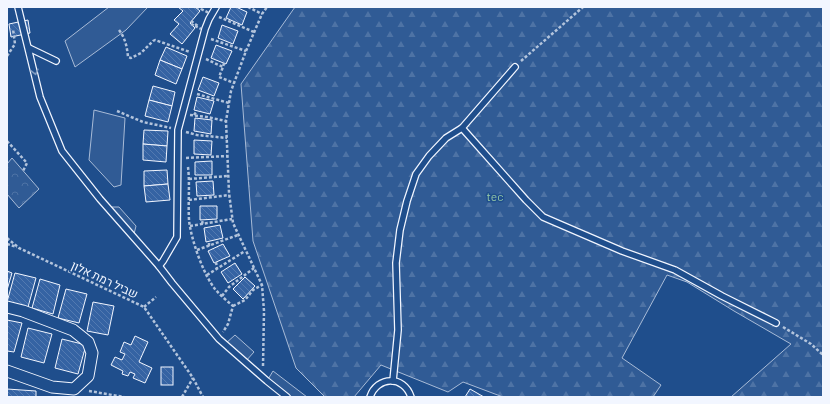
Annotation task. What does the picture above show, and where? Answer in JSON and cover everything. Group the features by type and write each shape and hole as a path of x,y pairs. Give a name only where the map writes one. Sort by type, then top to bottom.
{"street":[{"path":"7,307 23,311 73,330 88,342 92,352 88,376 74,389 52,387 7,371"}],"lane":[{"path":"18,7 40,97 62,151 100,199 159,266 219,339 287,397"},
{"path":"159,266 177,238 178,130 209,19 216,7"},
{"path":"29,48 56,61"},
{"path":"393,381 398,330 396,263 400,230 407,201 416,174 429,156 446,138 462,128 515,67"},
{"path":"462,128 543,217 622,251 675,270 776,323"},
{"path":"100,199 102,192"},
{"path":"370,397 371,392 375,387 380,383 387,381 402,384 406,387 410,395 416,397"}],"path":[{"path":"248,7 262,14"},
{"path":"263,367 264,311 262,285 232,219 229,195 226,121 234,82 254,32 266,7"},
{"path":"515,67 583,7"},
{"path":"199,8 205,9"},
{"path":"199,8 209,13"},
{"path":"223,19 254,32"},
{"path":"7,56 15,44 12,23"},
{"path":"194,25 202,29"},
{"path":"119,30 126,42 128,56 131,58 141,53 155,40 188,51"},
{"path":"215,41 219,41 246,51"},
{"path":"212,61 224,65 219,77 234,82"},
{"path":"201,91 199,94 229,103"},
{"path":"197,111 193,115 209,116 226,121"},
{"path":"116,112 144,122 178,130"},
{"path":"194,134 227,138"},
{"path":"7,140 27,163 23,171"},
{"path":"186,158 210,155 227,156"},
{"path":"189,179 211,176 228,176"},
{"path":"229,195 200,197 189,200 189,221 194,242 203,268 214,288 233,306"},
{"path":"190,226 216,220 232,219"},
{"path":"202,224 203,220"},
{"path":"197,250 223,239 238,235"},
{"name":"שביל רמת אלון","path":"7,238 19,248 144,307 193,378 203,397"},
{"path":"209,241 209,246"},
{"path":"7,244 19,248"},
{"path":"207,275 246,251"},
{"path":"216,262 217,268"},
{"path":"222,296 242,275 254,268"},
{"path":"230,282 231,286"},
{"path":"223,332 228,324 233,306 254,289 262,285"},
{"path":"144,307 156,297"},
{"path":"776,323 811,344 823,355"},
{"path":"182,397 193,378"},
{"path":"74,389 124,397"}],"shaded area":[{"path":"109,7 148,7 126,30 75,67 65,41"},
{"path":"94,110 125,118 121,185 114,187 89,160"},
{"path":"111,207 119,207 136,226 134,234"},
{"path":"235,335 254,352 245,362 225,344"},
{"path":"273,371 307,397 287,397 267,381"}],"green space":[{"name":"tec","path":"295,7 823,7 823,397 731,397 791,344 687,282 667,275 622,358 661,385 653,397 503,397 463,382 448,392 381,365 354,397 325,397 296,368 253,241 241,84"},
{"path":"12,158 39,189 19,208 7,194 7,164"}],"building":[{"path":"178,7 195,7 200,11 190,23 195,28 182,44 170,34 179,24 174,20 183,11"},
{"path":"231,7 236,7 247,12 242,25 226,18"},
{"path":"28,20 30,33 11,37 9,24"},
{"path":"222,25 238,31 233,44 218,38"},
{"path":"216,45 232,51 226,64 211,58"},
{"path":"166,47 187,56 182,69 160,60"},
{"path":"160,60 182,69 176,84 155,75"},
{"path":"203,77 219,83 214,96 198,90"},
{"path":"153,86 175,92 172,106 149,100"},
{"path":"197,97 214,101 210,114 194,110"},
{"path":"149,100 172,106 168,122 145,116"},
{"path":"195,118 212,120 211,134 194,131"},
{"path":"144,130 168,131 167,146 143,144"},
{"path":"194,140 212,141 211,155 194,154"},
{"path":"143,144 167,146 166,162 143,160"},
{"path":"212,161 212,175 195,175 195,162"},
{"path":"167,170 168,184 144,186 144,171"},
{"path":"213,181 214,195 197,196 196,182"},
{"path":"168,184 170,200 146,202 144,186"},
{"path":"200,206 217,206 217,219 200,220"},
{"path":"220,225 223,238 206,242 204,228"},
{"path":"223,244 230,256 214,263 208,251"},
{"path":"235,263 242,274 228,283 221,272"},
{"path":"7,271 12,273 7,290"},
{"path":"15,273 36,278 28,307 7,302"},
{"path":"245,277 255,286 243,299 233,289"},
{"path":"40,279 60,285 53,314 32,308"},
{"path":"66,289 87,294 79,323 58,318"},
{"path":"93,302 114,306 108,335 87,331"},
{"path":"7,320 22,323 14,352 7,351"},
{"path":"28,328 52,334 44,363 21,357"},
{"path":"135,336 148,342 139,362 152,368 145,383 133,378 135,374 130,372 128,376 122,374 123,371 111,365 115,357 122,360 125,354 120,352 124,342 131,345"},
{"path":"62,339 86,345 78,374 55,368"},
{"path":"161,367 173,367 173,385 161,385"},
{"path":"7,389 36,391 36,397 7,397"},
{"path":"470,389 484,397 465,397"}]}
